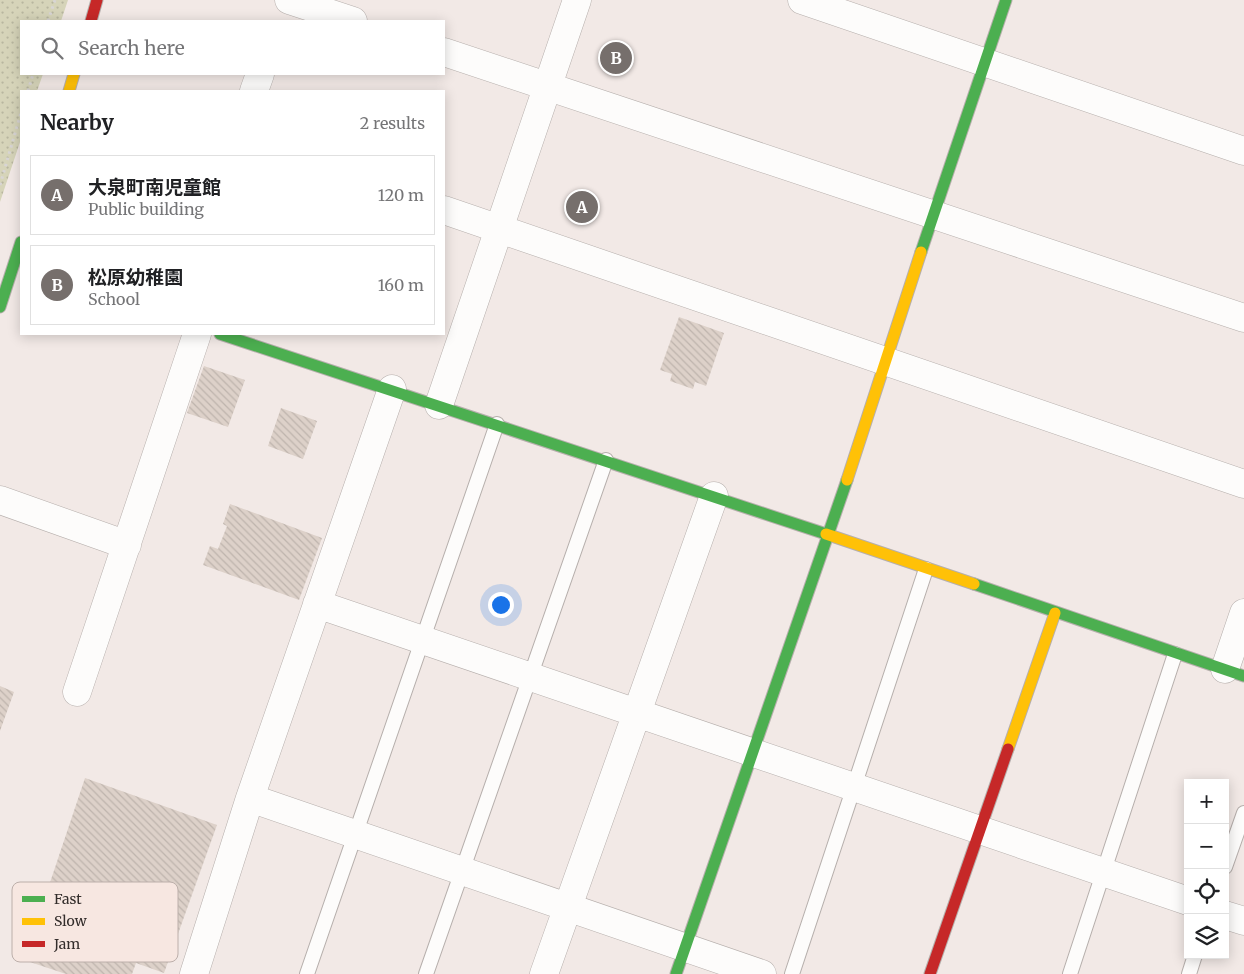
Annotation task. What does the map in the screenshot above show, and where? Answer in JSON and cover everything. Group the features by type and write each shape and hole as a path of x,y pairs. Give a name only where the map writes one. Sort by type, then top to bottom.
{"street":[{"path":"91,20 98,0"},
{"path":"278,20 285,0"},
{"path":"289,0 350,20"},
{"path":"439,405 576,0"},
{"path":"802,0 1244,151"},
{"path":"676,974 829,536 932,214 1006,0"},
{"path":"445,52 1244,318"},
{"path":"69,90 74,75"},
{"path":"254,90 260,75"},
{"path":"445,210 1244,484"},
{"path":"0,307 14,258"},
{"path":"77,692 197,335"},
{"path":"223,335 714,496 1175,654 1234,672 1244,612"},
{"path":"194,974 250,798 392,389"},
{"path":"544,974 714,496"},
{"path":"0,500 127,545"},
{"path":"317,604 1184,901"},
{"path":"930,974 1055,613"},
{"path":"250,798 762,974"},
{"path":"1229,916 1244,921"}],"lane":[{"path":"307,974 497,424"},
{"path":"426,974 606,460"},
{"path":"792,974 926,569"},
{"path":"1070,974 1175,654"},
{"path":"1229,856 1244,813"},
{"path":"1189,974 1194,959"}],"path":[{"path":"48,20 54,0"},
{"path":"28,90 33,75"},
{"path":"0,185 20,116"}],"shaded area":[{"path":"0,0 68,0 61,20 20,20 20,75 43,75 37,90 20,90 20,142 0,202"}],"building":[{"path":"679,317 724,333 706,386 695,382 693,389 670,381 672,374 660,370"},
{"path":"204,366 245,380 228,427 187,413"},
{"path":"281,408 317,421 303,459 268,446"},
{"path":"230,504 322,538 299,600 203,565 210,546 218,549 227,526 223,524"},
{"path":"0,686 14,692 0,731"},
{"path":"85,778 217,825 178,934 178,882 50,882"},
{"path":"30,962 168,962 164,973 136,963 132,974 66,974"}],"traffic: fast":[{"path":"921,252 1006,0"},
{"path":"0,307 20,245"},
{"path":"223,335 826,534"},
{"path":"676,974 847,480"},
{"path":"974,584 1244,676"}],"traffic: slow":[{"path":"69,90 74,75"},
{"path":"847,480 921,252"},
{"path":"826,534 974,584"},
{"path":"1008,749 1055,613"}],"traffic: jam":[{"path":"91,20 97,0"},
{"path":"930,974 1008,749"}],"place":[{"name":"松原幼稚園","path":"616,58"},
{"name":"大泉町南児童館","path":"582,207"}]}
